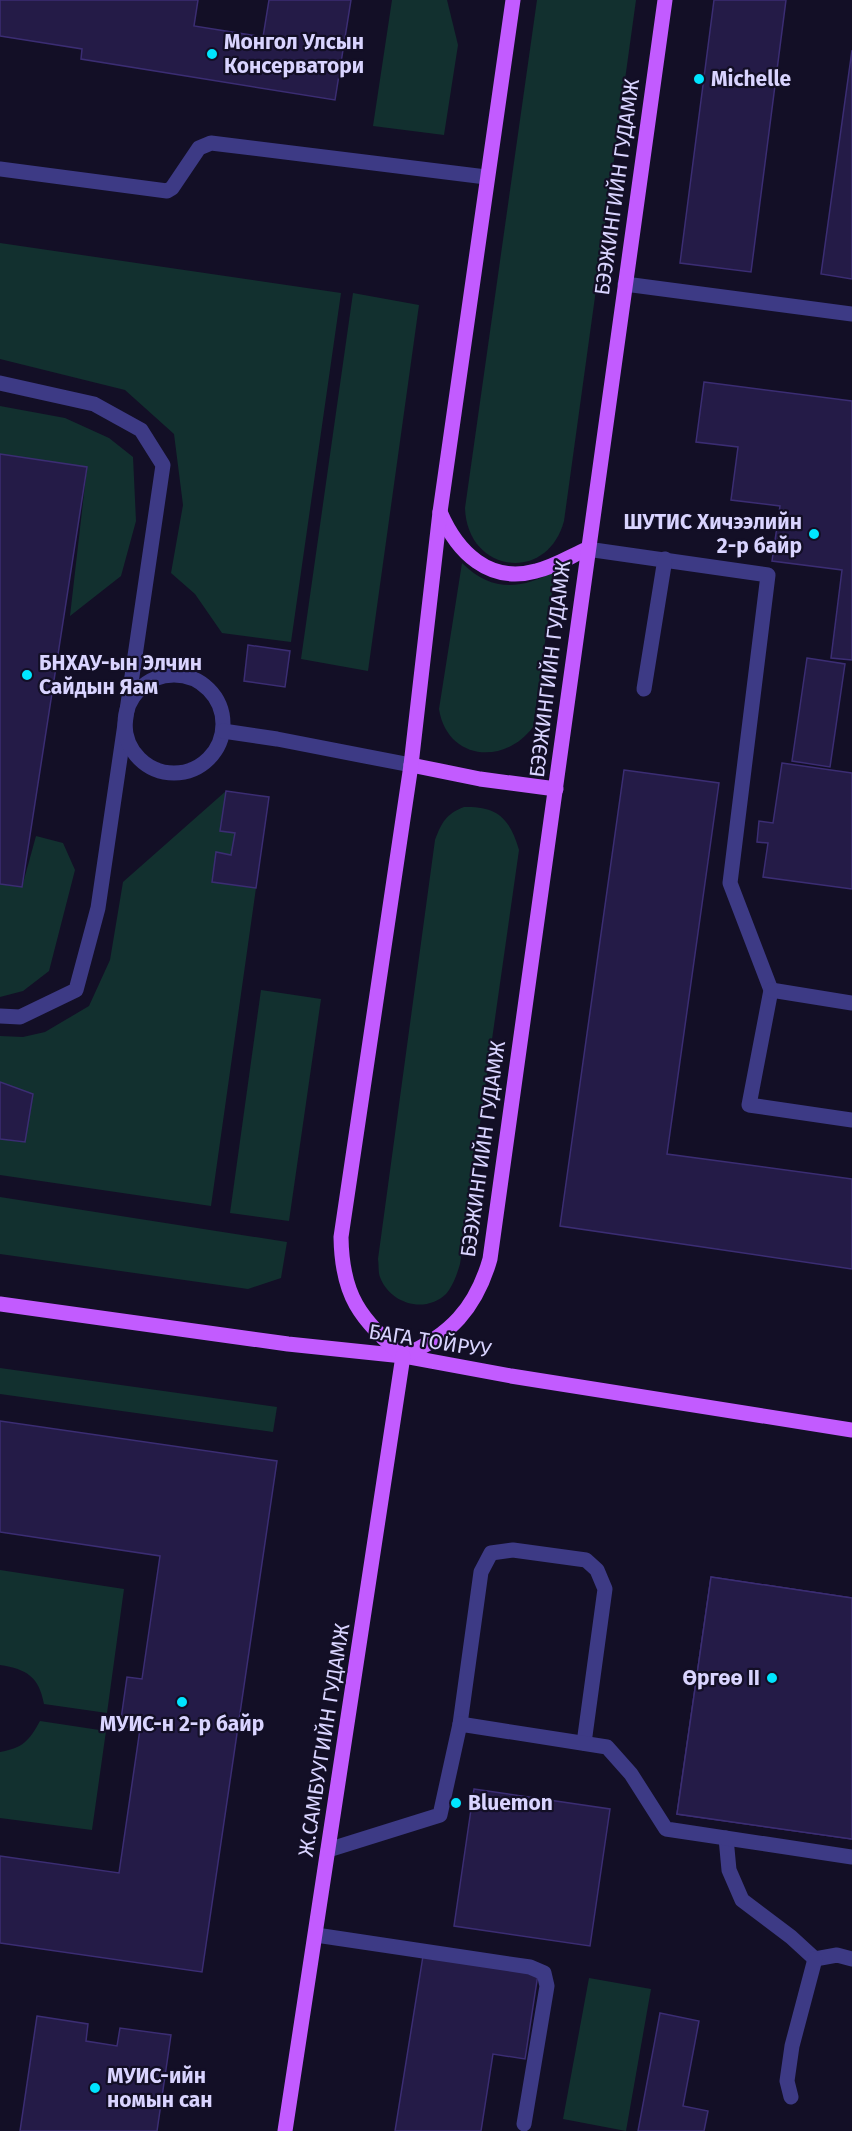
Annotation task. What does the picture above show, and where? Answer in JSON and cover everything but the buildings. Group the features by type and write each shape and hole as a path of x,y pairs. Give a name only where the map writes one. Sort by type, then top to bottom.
{"main road":[{"path":"403,1356 366,1321 357,1307 342,1257 342,1237 411,765 440,512 513,0"},
{"name":"БЭЭЖИНГИЙН ГУДАМЖ","path":"403,1356 432,1341 460,1320 478,1291 487,1267 556,789 587,549 665,0"},
{"path":"440,512 453,537 470,557 482,565 507,574 539,571 587,549"},
{"path":"411,765 480,779 556,789"},
{"name":"БАГА ТОЙРУУ","path":"0,1304 288,1344 403,1356 511,1376 852,1430"},
{"name":"Ж.САМБУУГИЙН ГУДАМЖ","path":"285,2131 403,1356"}],"street":[{"path":"0,169 167,191 172,188 199,148 211,143 486,177"},
{"path":"625,284 852,314"},
{"path":"0,383 94,404 141,430 163,465 98,908 76,990 20,1017 0,1016"},
{"path":"587,549 768,575 730,883 771,990 749,1105 852,1120"},
{"path":"644,688 664,559"},
{"path":"181,675 199,681 214,694 222,712 223,731 217,750 204,764 187,773 167,774 149,767 135,754 126,737 125,717 132,699 144,685 162,676 181,675"},
{"path":"223,731 411,765"},
{"path":"771,990 852,1002"},
{"path":"328,1850 440,1815 460,1724 481,1572 490,1553 513,1550 586,1560 597,1570 605,1589 584,1743"},
{"path":"460,1724 607,1747 631,1774 666,1829 852,1857"},
{"path":"726,1838 729,1870 742,1900 791,1937 815,1959"},
{"path":"316,1935 530,1967 544,1973 547,1986 524,2124"},
{"path":"815,1959 837,1955 852,1959"},
{"path":"791,2097 787,2081 792,2046 815,1959"}],"green space":[{"path":"392,0 447,0 458,45 444,135 373,126"},
{"path":"537,0 636,0 564,521 555,541 542,555 526,562 509,562 493,557 479,546 469,530 465,508"},
{"path":"0,243 341,293 291,642 222,633 195,594 171,573 183,505 174,434 125,390 0,359"},
{"path":"353,293 419,305 368,671 301,659"},
{"path":"0,406 65,418 109,438 133,457 136,521 121,576 70,616 87,467 0,454"},
{"path":"462,563 484,579 507,585 530,582 555,571 533,727 521,740 507,748 493,752 478,752 453,739 444,726 439,709"},
{"path":"226,791 220,831 235,833 231,855 216,852 212,881 256,888 211,1206 0,1175 0,1036 23,1037 45,1032 89,1006 110,960 123,882"},
{"path":"464,807 486,809 501,816 511,830 519,850 460,1264 453,1284 446,1294 438,1300 419,1305 400,1300 392,1294 379,1275 378,1259 435,840 445,819"},
{"path":"36,836 63,843 75,870 49,971 23,991 0,997 0,884 22,887"},
{"path":"261,990 321,999 289,1221 230,1213"},
{"path":"0,1197 287,1242 281,1278 248,1289 0,1254"},
{"path":"0,1368 277,1407 273,1432 0,1394"},
{"path":"0,1570 124,1589 107,1713 44,1704 39,1687 30,1676 18,1669 0,1665"},
{"path":"40,1721 106,1731 92,1830 0,1818 0,1752 20,1746 32,1734"},
{"path":"589,1978 651,1989 626,2131 563,2119"}],"place":[{"name":"Монгол Улсын Консерватори","path":"212,54"},
{"name":"Michelle","path":"699,79"},
{"name":"ШУТИС Хичээлийн 2-р байр","path":"814,534"},
{"name":"БНХАУ-ын Элчин Сайдын Яам","path":"27,675"},
{"name":"Өргөө II","path":"772,1678"},
{"name":"МУИС-н 2-р байр","path":"182,1702"},
{"name":"Bluemon","path":"456,1803"},
{"name":"МУИС-ийн номын сан","path":"95,2088"}]}
